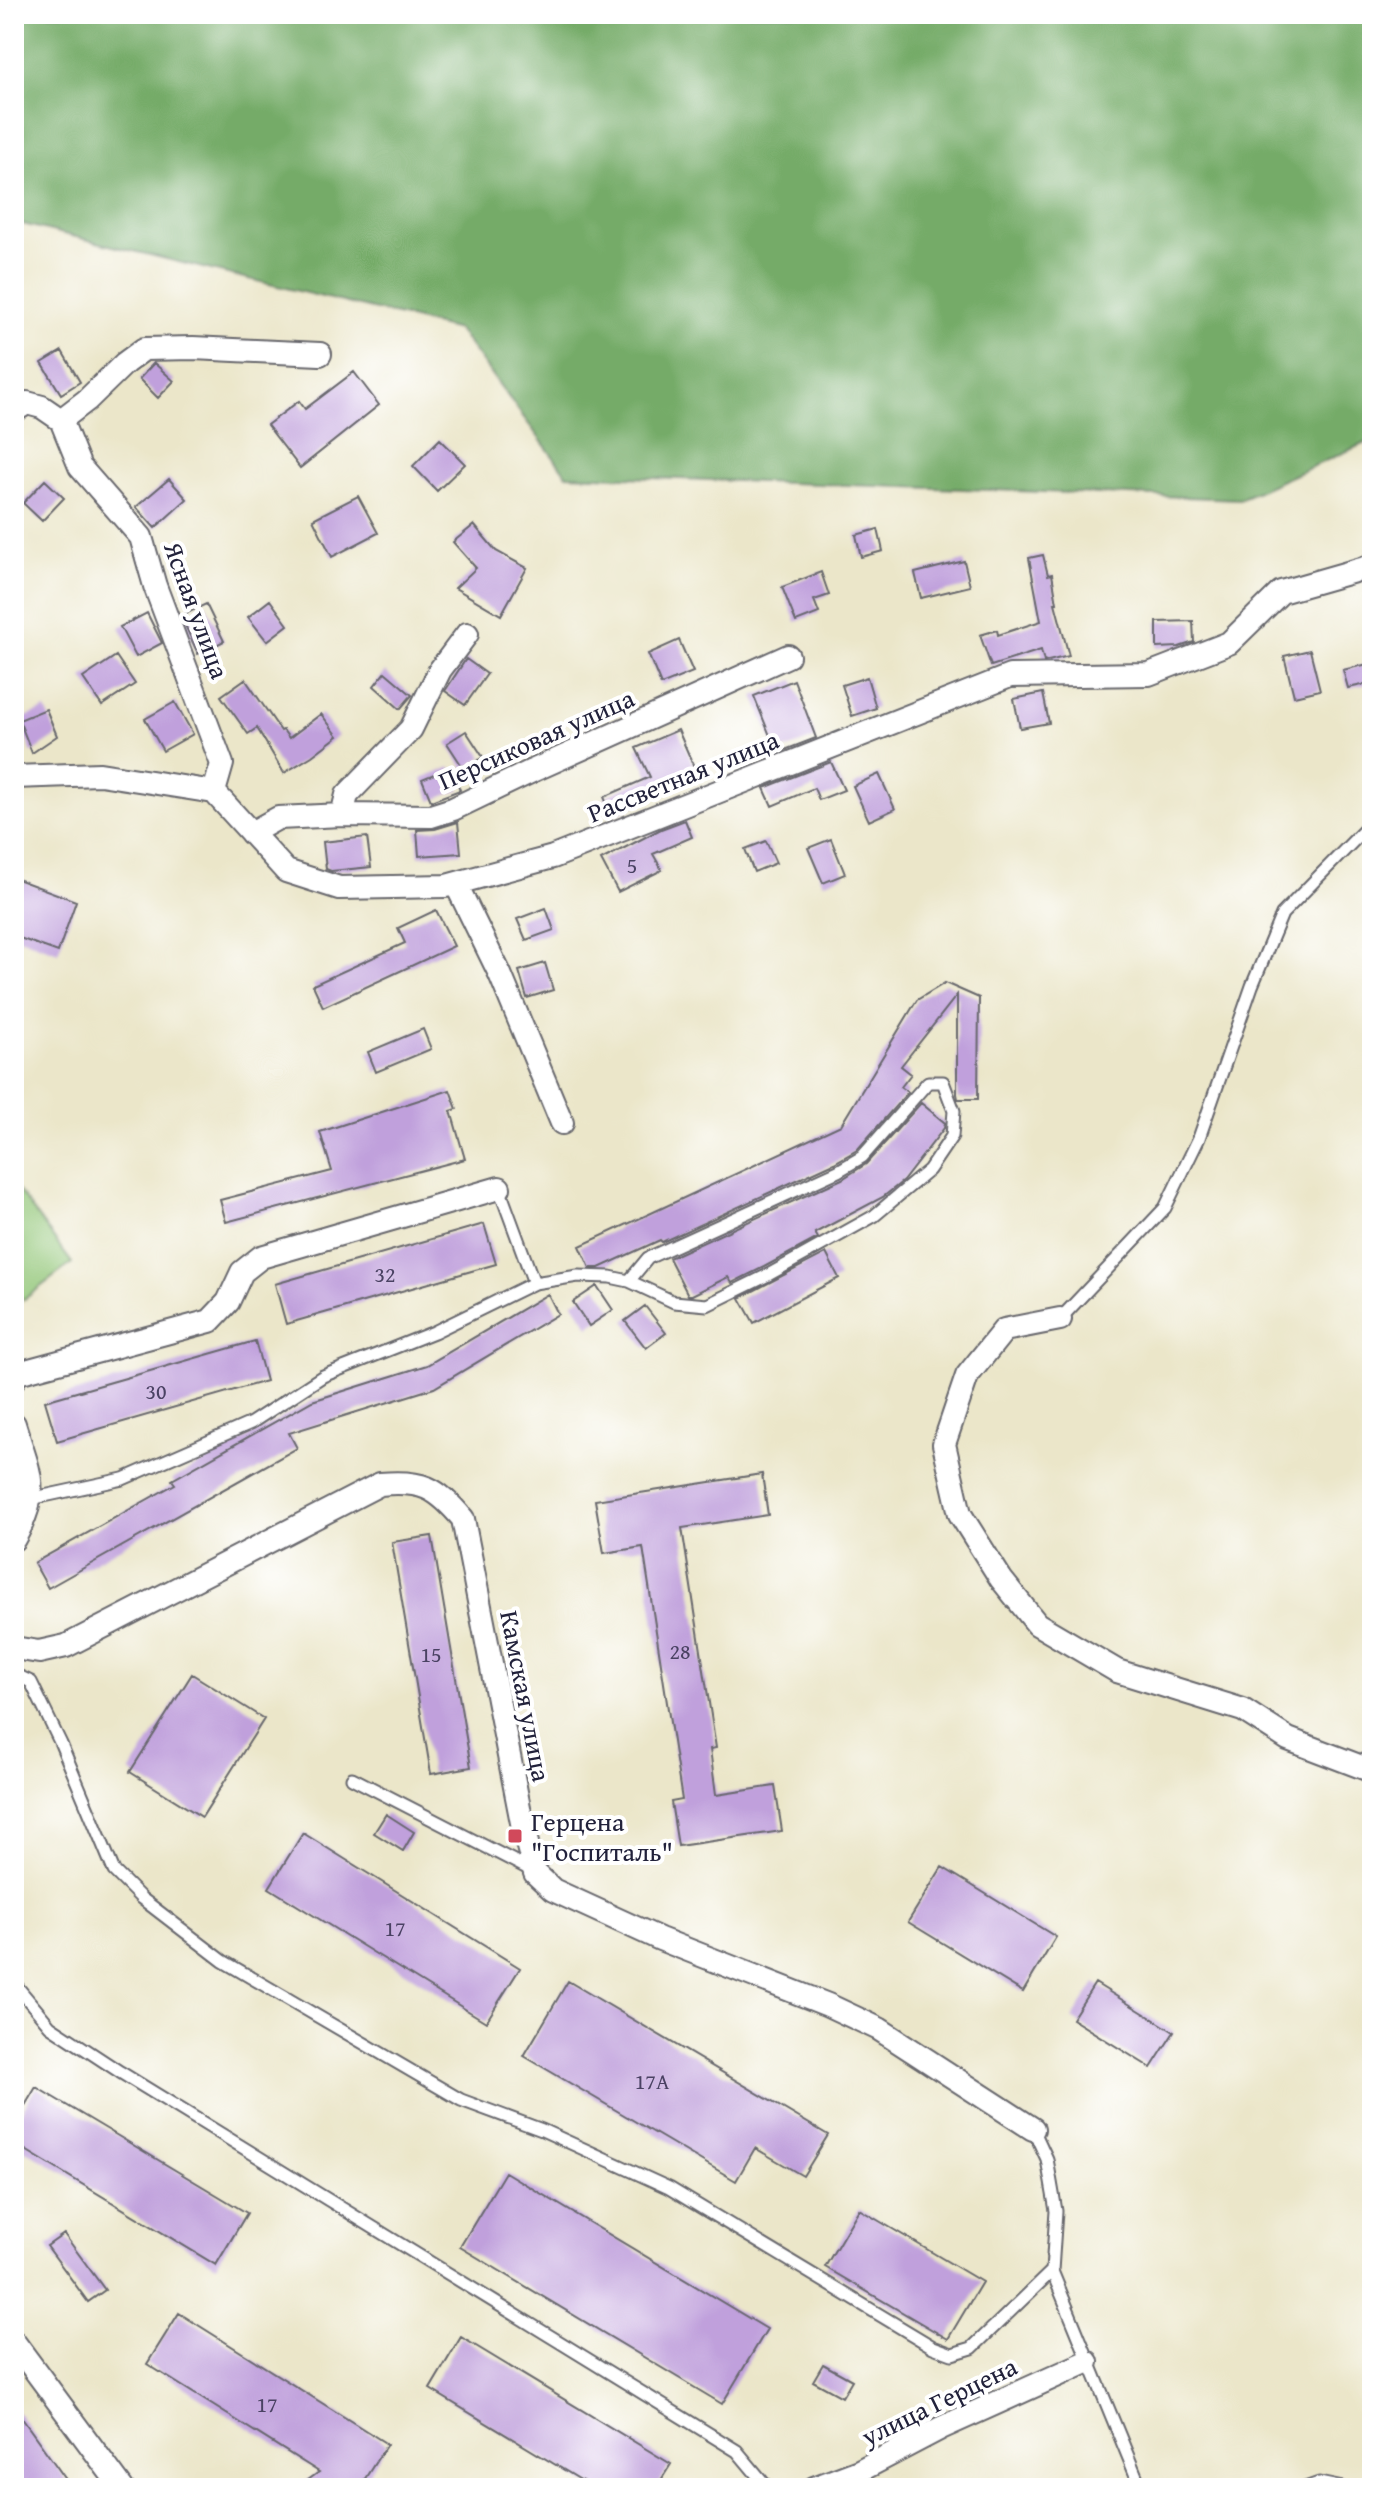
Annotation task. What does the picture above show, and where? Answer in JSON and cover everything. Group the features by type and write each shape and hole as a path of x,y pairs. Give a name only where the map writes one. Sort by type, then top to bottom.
{"street":[{"path":"14,411 27,403 42,407 61,420 144,349 320,354"},
{"name":"Ясная улица","path":"61,420 80,467 141,537 155,586 222,764 214,792"},
{"name":"Рассветная улица","path":"214,792 286,871 339,888 446,886 553,857 1010,676 1149,674 1229,643 1281,592 1372,566"},
{"path":"342,815 347,795 411,729 440,670 467,634"},
{"name":"Персиковая улица","path":"251,833 278,818 431,816 453,809 788,656"},
{"path":"14,777 100,774 214,792"},
{"path":"456,884 500,974 562,1123"},
{"path":"14,1379 18,1373 210,1321 228,1302 242,1272 261,1257 499,1188"},
{"path":"1060,1319 1004,1330 967,1376 944,1444 960,1514 1001,1579 1037,1624 1117,1671 1243,1710 1288,1739 1372,1771"},
{"path":"14,1424 33,1488 26,1518 14,1539"},
{"name":"Камская улица","path":"14,1648 39,1652 66,1646 380,1484 406,1481 424,1486 445,1497 463,1519 523,1828 535,1873"},
{"path":"535,1873 553,1890 567,1897 660,1939 828,2005 879,2029 1033,2129"},
{"path":"14,2342 122,2488"},
{"name":"улица Герцена","path":"814,2488 859,2471 941,2428 1087,2362"}],"lane":[{"path":"1060,1319 1165,1208 1199,1138 1252,986 1282,914 1372,822"},
{"path":"30,1499 123,1479 251,1423 323,1376 434,1332 534,1283 578,1276 610,1277 629,1281 674,1302 707,1305 874,1216 929,1170 952,1136 954,1111 943,1082 928,1082 862,1157 838,1171 648,1258 629,1281"},
{"path":"499,1188 534,1283"},
{"path":"14,1674 31,1682 61,1744 114,1871 141,1898 223,1961 461,2100 542,2130 669,2188 933,2347 952,2354 972,2348 1052,2271"},
{"path":"352,1778 535,1873"},
{"path":"14,1983 50,2026 737,2451 768,2488"},
{"path":"1033,2129 1047,2159 1056,2211 1052,2271 1141,2488"},
{"path":"1305,2488 1319,2483 1343,2488"}],"green space":[{"path":"14,14 1372,14 1372,440 1240,499 567,475 458,330 14,222"},
{"path":"14,1185 72,1263 23,1300 14,1288"}],"building":[{"path":"62,351 80,382 61,394 42,363"},
{"path":"154,363 174,381 158,398 139,379"},
{"path":"354,372 379,405 300,468 267,425 299,401 305,409"},
{"path":"440,439 465,464 437,491 413,466"},
{"path":"169,479 187,499 155,528 136,507"},
{"path":"45,480 64,498 42,521 23,503"},
{"path":"358,496 378,533 332,557 313,519"},
{"path":"474,525 496,551 527,568 501,615 455,588 476,568 453,542"},
{"path":"878,529 883,551 861,557 856,535"},
{"path":"1043,555 1048,575 1052,574 1055,603 1069,656 1044,662 1041,650 991,666 980,635 997,630 998,635 1041,621 1029,558"},
{"path":"964,561 970,586 921,598 915,573"},
{"path":"821,572 829,595 814,600 819,613 796,622 782,587"},
{"path":"270,600 288,625 267,641 248,617"},
{"path":"206,604 224,641 198,654 181,616"},
{"path":"147,613 162,643 136,657 120,627"},
{"path":"1193,621 1194,642 1179,647 1157,648 1157,622"},
{"path":"679,640 693,672 661,685 648,654"},
{"path":"1310,650 1320,690 1294,696 1284,656"},
{"path":"116,656 135,684 102,706 83,678"},
{"path":"466,659 487,674 465,705 445,691"},
{"path":"1372,663 1372,683 1348,688 1343,670"},
{"path":"385,672 412,695 400,709 374,686"},
{"path":"867,677 876,708 852,716 842,685"},
{"path":"245,679 289,738 321,714 338,736 284,773 257,728 248,734 221,696"},
{"path":"794,680 816,738 777,753 754,696"},
{"path":"1043,693 1049,723 1020,728 1014,699"},
{"path":"175,702 193,734 163,751 145,719"},
{"path":"46,709 57,736 32,753 19,720"},
{"path":"678,730 698,776 612,816 604,797 650,777 636,748"},
{"path":"466,731 483,757 464,769 447,743"},
{"path":"831,762 844,790 819,800 814,788 772,806 764,788"},
{"path":"451,767 460,790 431,801 422,779"},
{"path":"879,774 895,809 869,821 853,786"},
{"path":"685,820 692,837 653,854 662,870 618,892 601,860"},
{"path":"458,822 461,853 419,856 417,830 435,829"},
{"path":"367,837 371,867 326,869 323,842"},
{"path":"831,839 845,874 823,883 808,848"},
{"path":"766,841 776,863 754,872 745,849"},
{"path":"14,878 76,901 58,952 14,936"},
{"path":"546,908 554,930 526,940 517,919"},
{"path":"436,910 454,946 323,1007 313,985 405,943 398,928"},
{"path":"545,963 553,990 527,998 519,971"},
{"path":"945,983 979,998 978,1099 958,1099 957,995 901,1066 911,1074 901,1087 908,1092 857,1150 662,1242 660,1240 599,1268 590,1268 580,1246 841,1125 917,1000"},
{"path":"423,1029 431,1049 376,1072 368,1052"},
{"path":"450,1090 457,1109 451,1111 465,1159 226,1222 220,1200 332,1171 320,1132"},
{"path":"921,1103 945,1123 944,1128 903,1181 883,1197 815,1233 818,1238 764,1267 732,1283 728,1277 688,1295 669,1258 842,1179 866,1164"},
{"path":"484,1224 496,1264 286,1324 275,1284"},
{"path":"826,1253 839,1278 754,1323 740,1298"},
{"path":"597,1286 613,1310 589,1326 573,1302"},
{"path":"548,1294 558,1314 434,1388 289,1433 297,1448 48,1588 34,1563 175,1484 172,1480 312,1401 427,1365"},
{"path":"645,1306 666,1333 646,1348 625,1321"},
{"path":"255,1341 266,1381 57,1441 45,1401"},
{"path":"762,1474 768,1515 682,1528 716,1748 710,1749 716,1795 775,1786 782,1831 678,1846 671,1802 682,1800 643,1547 604,1553 595,1500"},
{"path":"432,1536 471,1767 431,1774 392,1542"},
{"path":"192,1674 264,1719 202,1817 130,1772"},
{"path":"386,1814 414,1832 403,1851 374,1833"},
{"path":"303,1833 520,1968 486,2022 269,1888"},
{"path":"942,1867 1056,1937 1023,1992 908,1922"},
{"path":"568,1981 828,2135 803,2176 755,2148 736,2181 524,2056"},
{"path":"1095,1983 1174,2032 1151,2068 1072,2019"},
{"path":"36,2087 247,2213 216,2265 14,2143 14,2124"},
{"path":"505,2172 767,2329 722,2404 460,2247"},
{"path":"859,2209 982,2282 948,2339 825,2267"},
{"path":"64,2234 105,2290 88,2302 47,2246"},
{"path":"179,2313 387,2444 359,2488 297,2488 319,2472 147,2364"},
{"path":"461,2337 671,2464 656,2488 594,2488 430,2389"},
{"path":"823,2364 852,2380 842,2397 813,2381"},
{"path":"14,2407 72,2488 14,2488"}],"place":[{"name":"Герцена \"Госпиталь\"","path":"515,1836"}]}
